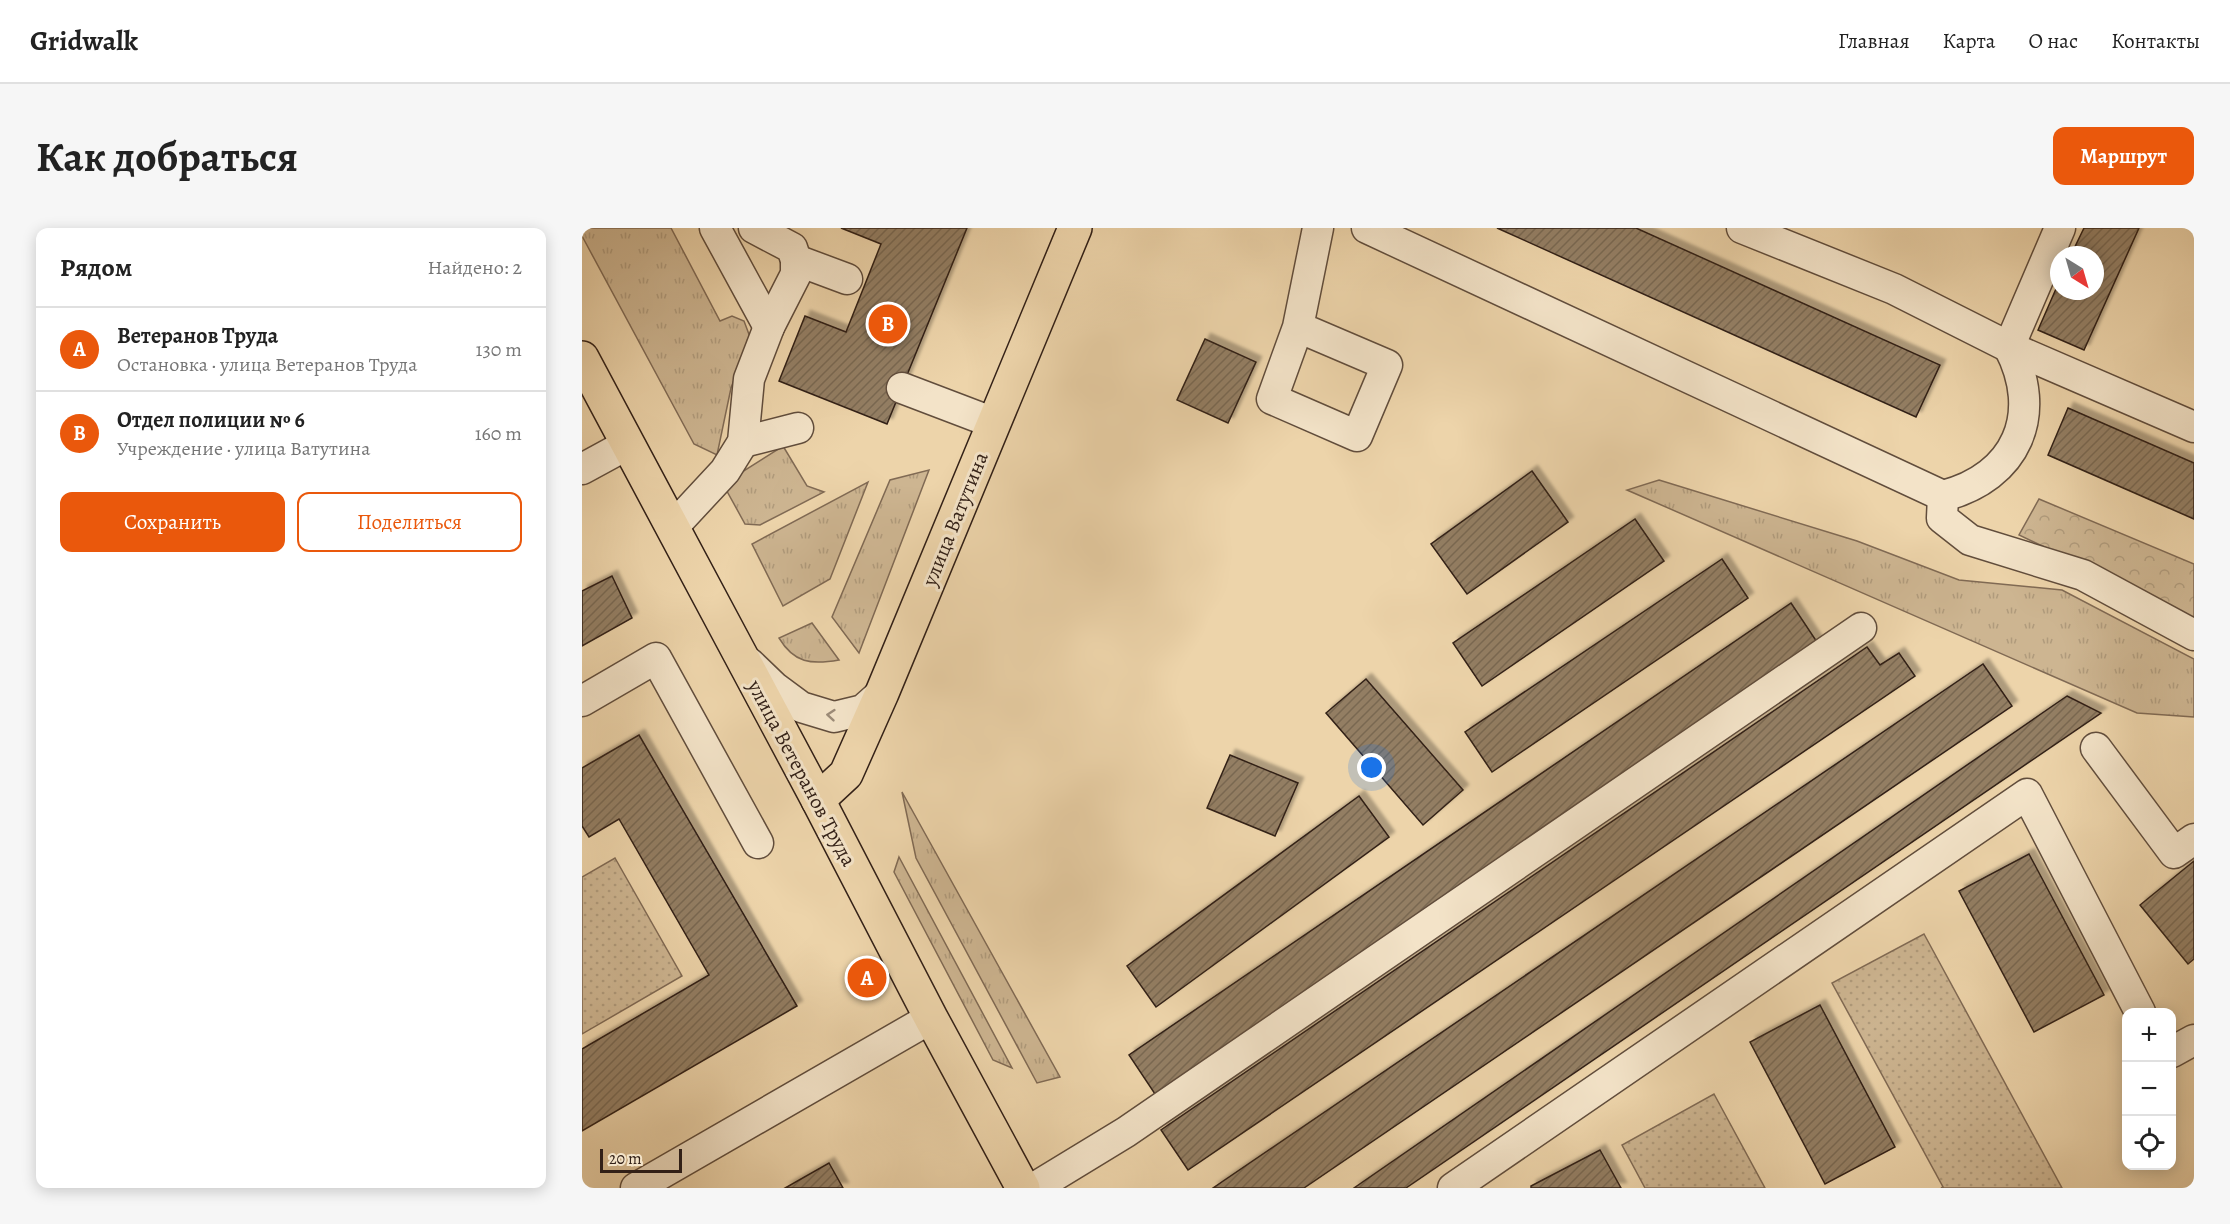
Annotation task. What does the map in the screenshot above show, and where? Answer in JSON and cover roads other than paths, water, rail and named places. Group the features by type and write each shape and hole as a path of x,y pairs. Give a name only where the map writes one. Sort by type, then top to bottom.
{"main road":[{"name":"улица Ватутина","path":"818,800 846,774 882,693 1075,228"},
{"name":"улица Ветеранов Труда","path":"582,358 1023,1188"}],"street":[{"path":"715,228 769,327"},
{"path":"672,528 725,471 743,442 749,379 769,327 796,274 796,260 792,248 754,228"},
{"path":"1298,327 1318,228"},
{"path":"1367,228 1399,234 1944,496 1962,491 1987,477 2007,456 2017,440 2023,421 2024,383 2009,347"},
{"path":"1742,228 1893,290 2009,347 2194,427"},
{"path":"2009,347 2060,228"},
{"path":"796,260 847,279"},
{"path":"902,388 994,423"},
{"path":"743,442 798,428"},
{"path":"582,469 627,444"},
{"path":"1944,496 1942,518 1970,540 2083,575 2194,635"},
{"path":"1034,1188 1136,1125 1861,628"},
{"path":"736,650 774,687 801,707 834,717 863,710 882,693"},
{"path":"582,701 656,658 758,843"},
{"path":"2096,748 2174,853 2194,839"},
{"path":"1453,1188 2027,794 2138,1008"},
{"path":"636,1188 931,1018"},
{"path":"2176,1050 2194,1040"}],"place":[{"name":"Отдел полиции № 6","path":"888,324"},
{"name":"Ветеранов Труда","path":"867,978"}]}
